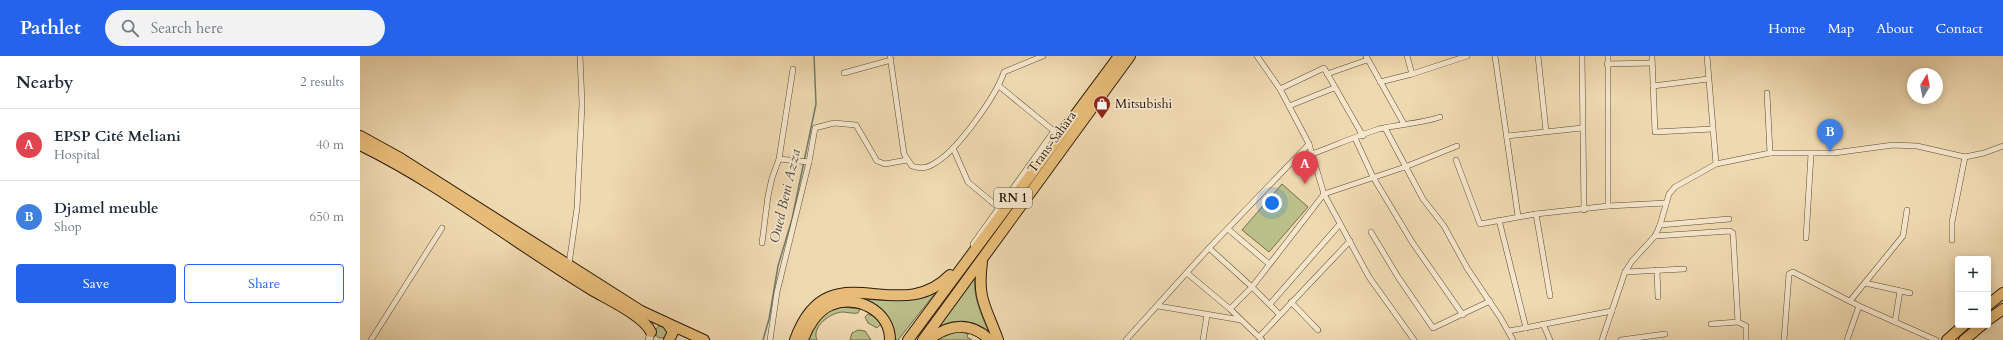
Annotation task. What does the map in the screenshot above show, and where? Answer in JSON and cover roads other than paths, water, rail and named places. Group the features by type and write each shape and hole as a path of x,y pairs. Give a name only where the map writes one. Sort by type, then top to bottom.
{"highway":[{"name":"RN 1","path":"908,340 1119,56"},
{"name":"Trans-Sahara","path":"923,340 982,262 1130,56"},
{"path":"360,136 400,158 641,311 704,340"},
{"path":"360,145 424,182 551,266 638,318 651,336"},
{"path":"795,340 805,319 815,306 826,298 836,294 853,292 903,296 917,295 939,285 974,251"},
{"path":"982,262 980,285 981,297 998,340"},
{"path":"1991,303 2003,293"},
{"path":"803,340 813,321 825,308 833,304 847,302 863,304 876,311 888,326 890,340"},
{"path":"1991,318 2003,309"},
{"path":"651,336 654,324 666,323"},
{"path":"666,323 673,332 669,340"},
{"path":"928,340 938,332 960,326 973,328 990,340"},
{"path":"1947,340 1961,328"},
{"path":"1964,340 1978,328"}],"street":[{"path":"569,264 577,208 582,104 580,56"},
{"path":"1027,56 1030,62"},
{"path":"844,73 891,58 899,124 907,160 912,166 924,168 936,163 953,148 989,103 999,86 1004,72 1043,56"},
{"path":"1257,56 1280,89 1309,144 1324,194 1369,277 1414,340"},
{"path":"1407,56 1412,74"},
{"path":"1380,82 1412,74 1465,56"},
{"path":"1494,56 1518,216"},
{"path":"1538,56 1546,131"},
{"path":"1582,56 1584,210"},
{"path":"1608,56 1608,206"},
{"path":"1652,56 1655,132 1712,129"},
{"path":"1707,56 1716,164"},
{"path":"1327,74 1366,58 1404,124"},
{"path":"1607,64 1652,63"},
{"path":"1280,89 1324,68 1362,136"},
{"path":"762,243 768,196 772,178 779,159 793,69"},
{"path":"1653,86 1708,79"},
{"path":"974,251 973,244 1054,131 999,86"},
{"path":"1289,106 1334,88"},
{"path":"1767,93 1770,153"},
{"path":"1312,154 1384,128 1404,124 1424,123 1440,117"},
{"path":"770,340 777,292 809,162 815,128 834,123 856,125 877,161 885,164 907,160"},
{"path":"1384,128 1423,199 1444,226 1467,268 1509,331 1513,340"},
{"path":"1507,136 1582,128"},
{"path":"1356,138 1373,177 1412,242 1463,315"},
{"path":"1126,340 1209,248 1309,144"},
{"path":"1602,340 1625,272 1632,261 1655,236 1670,194 1676,187 1716,164 1770,153 1811,154 1899,145 1917,146 1965,157 1984,153 2003,146"},
{"path":"1230,309 1252,286 1324,194 1405,167 1457,146"},
{"path":"953,148 968,182 999,208"},
{"path":"1806,238 1811,154"},
{"path":"1952,240 1952,222 1965,157"},
{"path":"779,159 809,162"},
{"path":"1456,160 1480,224 1518,216 1584,210 1608,206 1666,203"},
{"path":"1850,301 1903,236 1907,210"},
{"path":"1536,214 1550,296"},
{"path":"1660,225 1729,219"},
{"path":"1499,220 1526,328"},
{"path":"1270,304 1340,224"},
{"path":"371,340 442,228"},
{"path":"1228,229 1269,264"},
{"path":"1655,236 1730,231 1733,233 1738,322"},
{"path":"1370,232 1398,277 1433,328 1490,302"},
{"path":"1187,273 1230,309 1260,338 1279,314 1350,241"},
{"path":"1209,248 1252,286 1279,314"},
{"path":"1625,272 1684,269"},
{"path":"1657,270 1658,297"},
{"path":"1784,340 1790,273 1859,306 1936,340"},
{"path":"1865,282 1910,293"},
{"path":"1895,322 1900,290"},
{"path":"1291,302 1318,330"},
{"path":"1158,306 1241,320"},
{"path":"1847,340 1859,306"},
{"path":"1509,331 1612,311"},
{"path":"1203,340 1207,315"},
{"path":"1711,324 1738,322 1746,326 1746,340"},
{"path":"1544,324 1550,340"},
{"path":"1621,340 1665,334"}],"waterway":[{"name":"Oued Beni Azza","path":"763,340 769,319 778,266 792,219 816,104 814,56"}],"place":[{"name":"Mitsubishi","path":"1102,119"},
{"name":"Djamel meuble","path":"1830,152"},
{"name":"EPSP Cité Meliani","path":"1305,184"}]}
